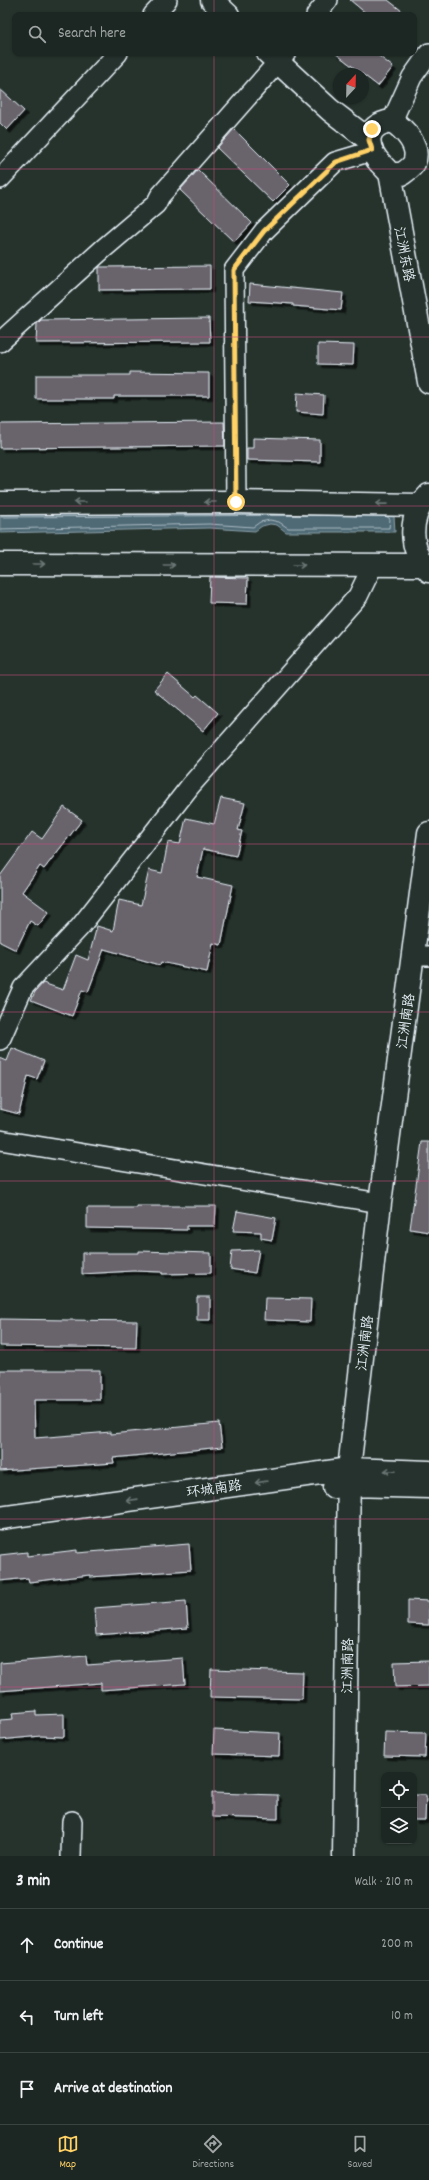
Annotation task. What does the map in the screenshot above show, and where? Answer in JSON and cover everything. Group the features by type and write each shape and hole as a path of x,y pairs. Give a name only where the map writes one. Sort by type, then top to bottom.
{"main road":[{"path":"212,0 225,12"},
{"path":"278,56 330,110 370,145 378,162 396,173 414,163 422,153 403,128 392,121 381,122 372,129 370,145"},
{"name":"江洲东路","path":"396,173 429,319"},
{"name":"江洲东路","path":"396,173 429,382"},
{"path":"0,503 425,500 413,525 413,536 418,556 426,568"},
{"path":"0,564 373,565 426,568"},
{"name":"江洲南路","path":"344,1856 349,1477 380,1203 421,956 429,833"},
{"name":"环城南路","path":"0,1518 349,1477 429,1472"},
{"name":"环城南路","path":"0,1531 349,1477 429,1487"}],"street":[{"path":"156,12 167,0"},
{"path":"318,12 328,0"},
{"path":"392,121 412,77 429,53"},
{"path":"0,179 115,56"},
{"path":"0,342 103,249 156,204 160,196 278,56"},
{"path":"236,502 234,270 264,231 336,162 370,145"},
{"path":"0,1040 23,988 80,927 191,785 358,596 373,565"},
{"path":"0,1140 380,1203"},
{"path":"71,1856 72,1821"}],"water":[{"path":"386,512 394,516 395,532 286,532 277,525 270,524 262,526 255,531 209,528 0,533 0,513"}],"building":[{"path":"350,0 388,0 403,12 364,12"},
{"path":"339,56 379,56 393,67 378,86 369,79 369,68 355,68"},
{"path":"0,89 24,111 7,130 0,123"},
{"path":"234,129 290,185 273,202 217,148"},
{"path":"198,170 252,223 234,242 180,190"},
{"path":"210,266 210,289 99,290 99,267"},
{"path":"250,284 343,293 341,310 293,306 293,304 249,301"},
{"path":"209,318 210,342 36,343 37,324 41,320"},
{"path":"318,344 354,345 353,365 318,364"},
{"path":"130,372 209,373 209,396 114,396 114,399 36,399 36,375 130,375"},
{"path":"297,393 324,395 323,414 296,412"},
{"path":"224,422 225,446 0,448 0,424"},
{"path":"253,438 320,440 320,462 247,460 247,448 253,448"},
{"path":"210,577 248,578 247,604 209,603"},
{"path":"168,674 195,697 197,695 218,713 203,731 154,690"},
{"path":"221,798 245,803 238,830 242,831 236,856 203,849 197,877 233,885 221,945 213,943 207,972 161,962 160,965 104,949 88,992 82,990 72,1016 31,1000 35,992 43,983 63,990 76,955 88,960 97,926 113,931 119,900 141,905 149,870 162,873 168,842 180,844 186,818 214,824"},
{"path":"64,807 82,820 44,869 40,866 22,892 49,912 38,926 30,921 16,950 0,942 0,876 32,832 42,839"},
{"path":"12,1048 44,1061 37,1079 28,1076 19,1114 0,1109 0,1058 7,1061"},
{"path":"422,1142 429,1142 429,1232 410,1229"},
{"path":"137,1206 216,1206 215,1226 187,1226 187,1230 87,1228 87,1208 137,1208"},
{"path":"237,1211 276,1218 272,1240 261,1238 261,1232 233,1231"},
{"path":"259,1250 255,1273 230,1269 232,1251"},
{"path":"139,1251 211,1253 211,1273 162,1274 162,1272 133,1271 82,1274 82,1253 139,1253"},
{"path":"197,1297 210,1297 210,1320 197,1320"},
{"path":"265,1298 311,1299 310,1322 264,1320"},
{"path":"0,1319 137,1321 136,1348 0,1346"},
{"path":"0,1370 100,1370 100,1400 34,1400 35,1438 111,1432 111,1434 219,1423 222,1447 113,1458 114,1463 0,1471"},
{"path":"189,1544 191,1570 90,1577 90,1575 29,1582 28,1578 0,1581 0,1555 27,1552 27,1556 77,1550 77,1553"},
{"path":"408,1600 429,1601 429,1625 408,1624"},
{"path":"186,1601 188,1628 96,1635 94,1608"},
{"path":"86,1656 87,1665 183,1658 185,1684 101,1690 101,1683 0,1691 0,1663"},
{"path":"429,1661 429,1686 395,1687 394,1662"},
{"path":"211,1669 303,1672 302,1699 210,1697"},
{"path":"36,1711 36,1715 64,1714 64,1737 41,1736 0,1740 0,1720 13,1719 12,1713"},
{"path":"214,1730 280,1733 279,1756 213,1754"},
{"path":"385,1732 426,1733 425,1757 384,1756"},
{"path":"212,1793 278,1795 278,1819 212,1817"},
{"path":"417,1795 426,1795 425,1820 417,1820"}],"route":[{"path":"236,502 234,270 264,231 336,162 372,150 369,140 372,129"}]}
